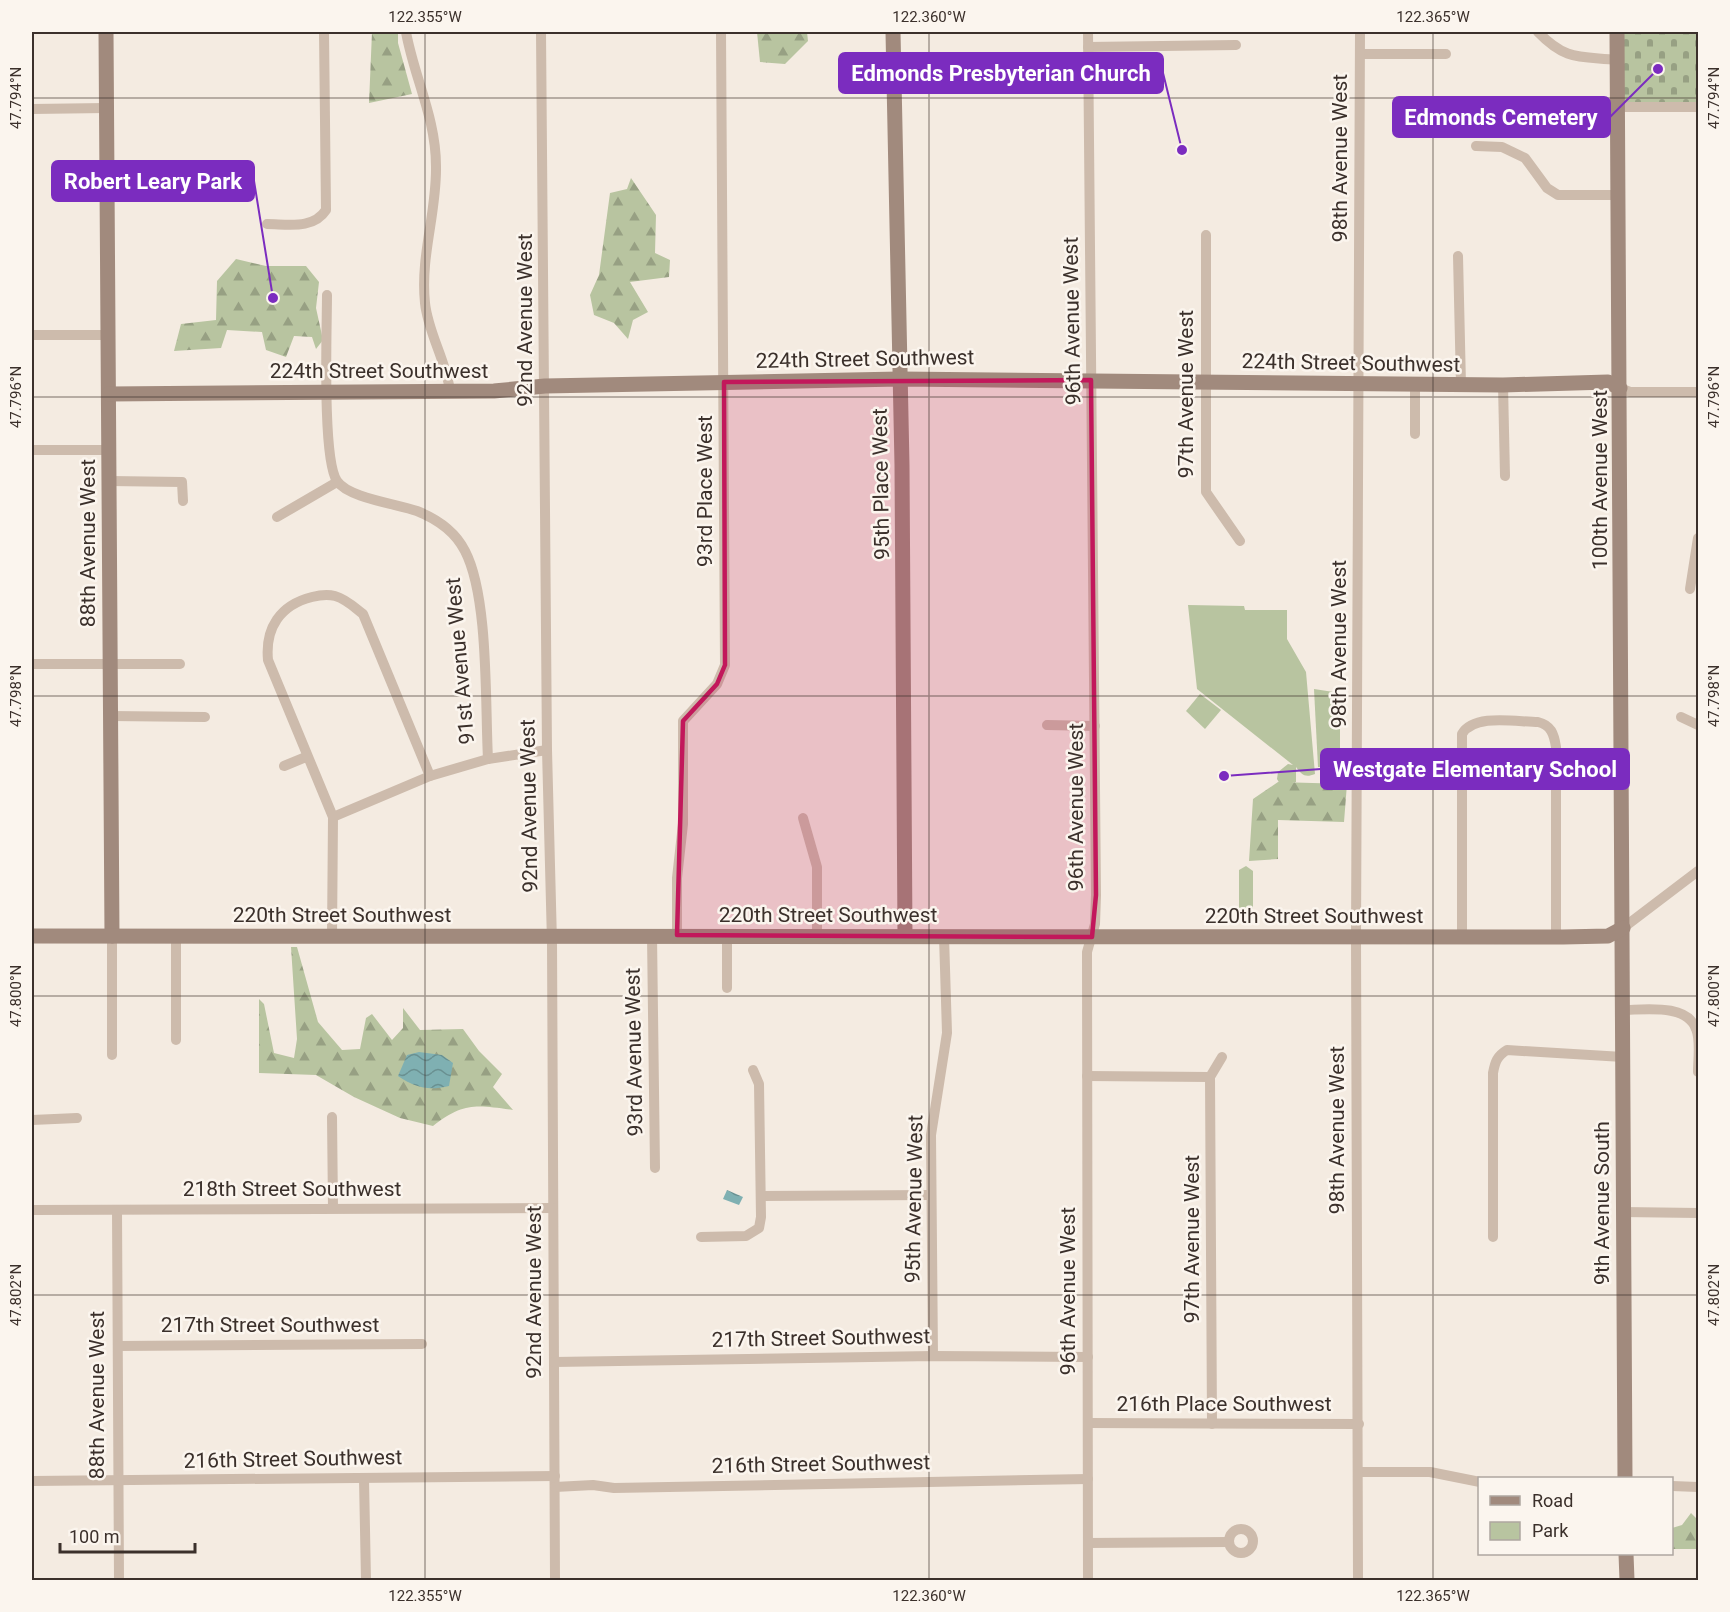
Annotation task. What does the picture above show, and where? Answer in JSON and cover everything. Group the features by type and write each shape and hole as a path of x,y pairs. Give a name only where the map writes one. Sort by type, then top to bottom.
{"street":[{"name":"88th Avenue West","path":"106,32 112,1055"},
{"path":"267,224 311,224 318,220 326,210 324,32"},
{"path":"406,32 432,123 435,147 436,182 424,264 424,293 428,320 447,373 450,391"},
{"name":"92nd Avenue West","path":"541,32 547,750 551,935 555,1581"},
{"name":"93rd Place West","path":"677,935 677,879 683,824 683,721 717,684 724,665 721,32"},
{"name":"95th Place West","path":"893,32 900,379 905,936"},
{"name":"96th Avenue West","path":"1088,32 1096,921 1087,952 1088,1581"},
{"name":"98th Avenue West","path":"1358,1581 1356,937 1360,32"},
{"path":"1538,32 1553,48 1569,56 1617,60"},
{"name":"100th Avenue West","path":"1617,32 1623,928"},
{"path":"1088,47 1236,45"},
{"path":"1360,54 1446,54"},
{"path":"1618,107 1698,107"},
{"path":"32,109 106,108"},
{"path":"1476,146 1502,147 1525,158 1547,188 1558,195 1619,195"},
{"name":"97th Avenue West","path":"1206,235 1206,492 1240,542"},
{"path":"1458,256 1461,385"},
{"path":"277,516 337,482 328,440 327,295"},
{"path":"32,335 108,335"},
{"name":"224th Street Southwest","path":"109,394 525,390 545,386 900,379 1415,385 1608,382 1620,388"},
{"path":"1415,385 1416,434"},
{"path":"1503,385 1505,476"},
{"path":"1620,388 1630,392 1698,392"},
{"path":"32,450 109,450"},
{"path":"110,482 182,482 183,501"},
{"name":"91st Avenue West","path":"337,482 347,490 420,512 441,523 465,550 476,579 480,613 488,759"},
{"path":"1690,589 1698,538"},
{"path":"332,936 333,818 268,660 269,635 281,612 305,599 321,595 343,599 363,614 430,776"},
{"path":"32,663 180,664"},
{"path":"110,716 205,717"},
{"path":"1681,717 1698,725"},
{"path":"1462,937 1461,743 1467,726 1487,722 1538,722 1546,724 1552,731 1556,747 1556,937"},
{"path":"1047,724 1095,726"},
{"path":"333,818 430,776 488,759 547,750"},
{"path":"284,766 306,757"},
{"path":"804,819 812,840 817,867 817,936"},
{"path":"1623,928 1698,871"},
{"name":"220th Street Southwest","path":"32,936 1556,937 1608,936 1623,928"},
{"name":"9th Avenue South","path":"1623,928 1625,1477"},
{"name":"93rd Avenue West","path":"652,935 655,1168"},
{"path":"727,935 727,988"},
{"path":"176,936 176,1040"},
{"name":"95th Avenue West","path":"933,1356 930,1195 932,1121 947,1033 944,936"},
{"path":"1622,1010 1673,1011 1690,1018 1697,1030 1698,1072"},
{"path":"1493,1237 1495,1061 1506,1050 1623,1057"},
{"path":"1087,1076 1210,1077 1222,1057"},
{"path":"701,1237 746,1236 759,1228 761,1196 759,1084 753,1070"},
{"name":"97th Avenue West","path":"1210,1077 1212,1424"},
{"path":"332,1117 333,1208"},
{"path":"32,1120 77,1118"},
{"path":"761,1196 930,1195"},
{"name":"218th Street Southwest","path":"32,1210 553,1208"},
{"name":"88th Avenue West","path":"117,1210 119,1581"},
{"path":"1623,1212 1698,1213"},
{"name":"217th Street Southwest","path":"118,1346 422,1344"},
{"name":"217th Street Southwest","path":"554,1362 933,1356 1088,1358"},
{"name":"216th Place Southwest","path":"1088,1424 1359,1424"},
{"path":"1359,1472 1430,1472 1478,1482"},
{"path":"364,1479 366,1581"},
{"name":"216th Street Southwest","path":"32,1481 364,1479 555,1481 614,1488 1088,1479"},
{"path":"1673,1486 1698,1487"},
{"path":"1088,1543 1229,1542"},
{"path":"1626,1555 1627,1581"}],"highlighted area":[{"path":"1091,380 1096,895 1092,937 677,935 683,721 717,684 725,665 724,382"}],"green space":[{"path":"372,32 398,32 398,43 412,94 369,103"},
{"path":"757,32 807,32 808,41 785,64 760,62"},
{"path":"1617,32 1698,32 1698,107 1618,107"},
{"path":"631,178 656,215 655,253 670,260 669,277 630,282 648,312 633,320 628,339 614,323 594,315 590,295 599,275 610,193 627,189"},
{"path":"236,259 266,266 306,266 319,282 316,308 323,340 316,349 312,337 294,336 286,357 266,350 262,332 227,330 221,348 174,351 181,324 216,320 217,281"},
{"path":"1188,605 1244,606 1245,610 1287,610 1287,639 1306,672 1315,774 1304,775 1296,767 1296,782 1281,786 1277,779 1278,772 1288,764 1293,765 1197,689"},
{"path":"1314,689 1340,693 1340,767 1318,767"},
{"path":"1200,694 1221,710 1205,729 1186,711"},
{"path":"1278,782 1347,784 1344,822 1278,820 1278,859 1249,861 1253,799"},
{"path":"1246,866 1253,871 1253,909 1250,911 1239,908 1239,870"},
{"path":"291,947 297,947 318,1022 342,1050 360,1049 366,1018 372,1014 392,1040 403,1028 403,1008 420,1030 463,1029 479,1051 502,1074 493,1087 513,1110 471,1107 453,1113 433,1126 400,1118 354,1097 316,1075 259,1073 259,999 264,1004 274,1053 294,1058 297,1039"},
{"path":"1691,1513 1698,1520 1698,1549 1673,1549 1673,1528 1682,1525"}],"water":[{"path":"419,1052 442,1055 453,1063 449,1086 422,1087 398,1076 407,1055"},
{"path":"727,1190 743,1197 739,1205 723,1199"}],"place":[{"name":"Edmonds Cemetery","path":"1658,69"},
{"name":"Edmonds Presbyterian Church","path":"1182,150"},
{"name":"Robert Leary Park","path":"273,298"},
{"name":"Westgate Elementary School","path":"1224,776"}]}
